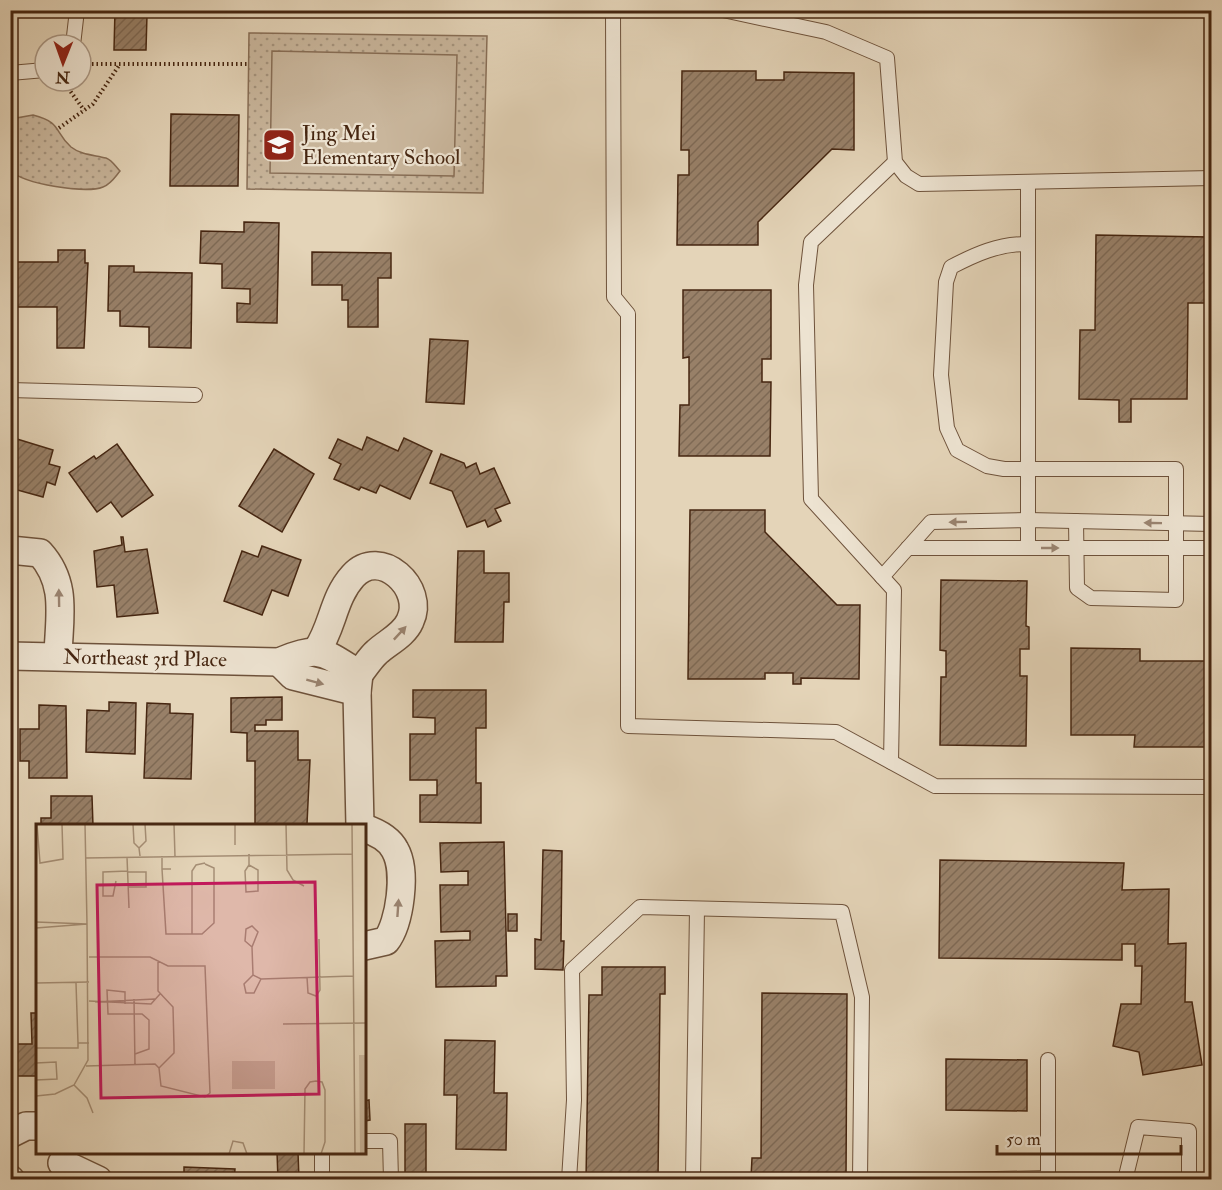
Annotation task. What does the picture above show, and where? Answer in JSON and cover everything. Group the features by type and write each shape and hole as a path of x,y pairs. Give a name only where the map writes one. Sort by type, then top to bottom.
{"street":[{"path":"10,550 40,553 51,566 58,582 58,656"},
{"path":"358,683 317,650 327,636 334,606 342,590 355,574 368,567 384,566 398,573 409,585 413,602 411,620 398,636 375,653 358,683 360,824"},
{"name":"Northeast 3rd Place","path":"10,656 279,662 317,650"},
{"path":"279,662 293,676 358,683"},
{"path":"366,829 387,840 395,850 400,865 399,915 394,931 386,941 366,946"},
{"path":"10,1134 26,1125 36,1126"},
{"path":"59,1165 98,1179"}],"lane":[{"path":"74,33 77,10"},
{"path":"613,10 614,297 628,314 628,726 836,732 935,786 1212,787"},
{"path":"723,10 826,32 887,58 895,162 906,176 919,184 1212,178"},
{"path":"10,73 33,71"},
{"path":"891,762 894,590 811,499 806,285 811,242 895,162"},
{"path":"1028,182 1029,548"},
{"path":"1027,244 1006,244 976,254 951,267 946,282 940,375 947,428 957,450 987,466 1027,469 1176,469 1176,600 1091,598 1077,588 1077,521"},
{"path":"10,390 195,395"},
{"path":"882,578 931,522 1028,520 1212,524"},
{"path":"908,548 1212,548"},
{"path":"569,1179 574,1100 572,970 640,907 842,912 862,997 861,1179"},
{"path":"693,1179 697,909"},
{"path":"950,1179 1048,1179 1048,1060"},
{"path":"1125,1179 1138,1127 1189,1131 1189,1179"},
{"path":"366,1141 390,1140 391,1179"},
{"path":"322,1154 322,1179"}],"path":[{"path":"93,64 248,64"},
{"path":"59,128 93,104 120,64"},
{"path":"72,93 84,110"}],"shaded area":[{"path":"249,33 487,36 483,193 247,189"},
{"path":"272,51 457,55 454,176 270,173"},
{"path":"33,115 53,124 65,141 75,150 108,159 120,171 108,184 95,189 41,184 18,176 11,171 11,119"}],"building":[{"path":"115,10 154,10 154,15 147,15 146,50 114,50"},
{"path":"682,71 756,71 756,80 784,80 784,72 854,73 854,150 832,149 758,222 758,245 677,245 678,175 689,175 689,150 681,150"},
{"path":"171,114 239,115 238,186 170,186"},
{"path":"244,222 279,223 277,323 237,322 237,303 250,304 250,289 222,288 222,264 200,263 201,231 244,232"},
{"path":"1096,235 1209,237 1208,303 1188,303 1187,399 1131,399 1131,422 1119,422 1119,400 1079,399 1080,330 1095,330"},
{"path":"58,250 85,250 85,263 88,263 84,348 57,348 57,307 10,307 10,262 58,262"},
{"path":"312,252 391,253 391,278 378,278 378,327 348,327 348,300 342,300 342,285 312,285"},
{"path":"109,266 134,266 134,272 192,273 191,348 149,347 149,327 120,326 120,311 108,311"},
{"path":"683,290 771,290 771,359 762,359 762,382 771,382 770,456 679,456 680,405 689,405 689,357 683,358"},
{"path":"430,339 468,341 464,404 426,402"},
{"path":"367,437 398,451 404,438 432,451 410,499 380,485 376,493 361,487 359,490 334,479 341,464 329,458 338,439 362,450"},
{"path":"17,439 53,450 49,464 60,467 55,485 47,482 43,497 10,488 10,461"},
{"path":"117,444 153,495 122,517 111,502 97,512 69,473 94,456 96,459"},
{"path":"274,449 314,474 282,532 239,506"},
{"path":"441,454 464,463 466,468 476,463 480,474 494,468 510,503 495,509 501,521 488,527 485,520 467,527 452,491 430,483"},
{"path":"690,510 765,510 765,532 837,605 860,605 859,679 801,678 801,684 793,684 793,673 765,673 765,679 688,679"},
{"path":"121,537 123,537 125,552 147,549 158,613 117,617 114,585 97,587 94,551 122,545"},
{"path":"262,546 301,560 288,596 272,590 262,615 224,601 242,551 258,557"},
{"path":"458,551 484,551 484,573 509,573 509,602 504,602 503,642 455,642"},
{"path":"941,580 1027,581 1026,626 1029,627 1029,649 1020,649 1020,676 1027,676 1026,746 940,745 941,677 946,677 946,651 940,650"},
{"path":"1071,648 1140,649 1140,661 1209,661 1209,747 1134,747 1135,735 1071,735"},
{"path":"413,690 486,690 486,728 476,728 476,783 481,783 481,823 420,822 420,795 437,795 437,780 410,780 410,734 435,734 435,718 413,717"},
{"path":"282,697 282,720 266,720 266,725 255,725 255,731 298,731 298,760 310,760 307,824 255,824 255,761 247,761 247,733 231,732 231,698"},
{"path":"109,702 136,703 135,754 86,752 87,710 109,711"},
{"path":"147,703 170,704 170,713 193,714 191,779 144,778"},
{"path":"39,705 66,706 67,778 29,778 29,761 20,761 20,729 39,729"},
{"path":"51,796 92,796 93,824 41,824 41,818 51,818"},
{"path":"504,842 507,976 496,976 496,986 436,987 435,941 470,940 470,931 441,932 440,885 468,885 468,871 441,872 440,843"},
{"path":"543,850 562,851 563,970 535,969 535,939 541,940"},
{"path":"940,860 1124,863 1122,890 1169,889 1168,944 1186,943 1185,1002 1192,1002 1202,1065 1143,1075 1139,1052 1113,1046 1121,1004 1141,1004 1142,966 1135,966 1135,944 1122,944 1122,960 939,958"},
{"path":"508,914 517,914 517,931 508,931"},
{"path":"602,967 665,967 665,994 660,994 658,1180 586,1180 589,995 602,995"},
{"path":"762,993 847,994 846,1180 743,1180 751,1178 752,1158 761,1158"},
{"path":"31,1013 36,1013 36,1076 11,1076 10,1044 32,1044"},
{"path":"445,1040 495,1041 494,1093 507,1093 506,1150 456,1149 457,1095 444,1095"},
{"path":"946,1059 1027,1060 1027,1111 946,1110"},
{"path":"369,1100 370,1120 366,1121 366,1101"},
{"path":"405,1124 426,1124 426,1180 405,1180"},
{"path":"277,1154 298,1154 299,1180 278,1180"},
{"path":"184,1167 235,1169 234,1180 184,1180"},
{"path":"443,1173 493,1174 493,1180 443,1180"}],"place":[{"name":"Jing Mei Elementary School","path":"279,145"}]}
